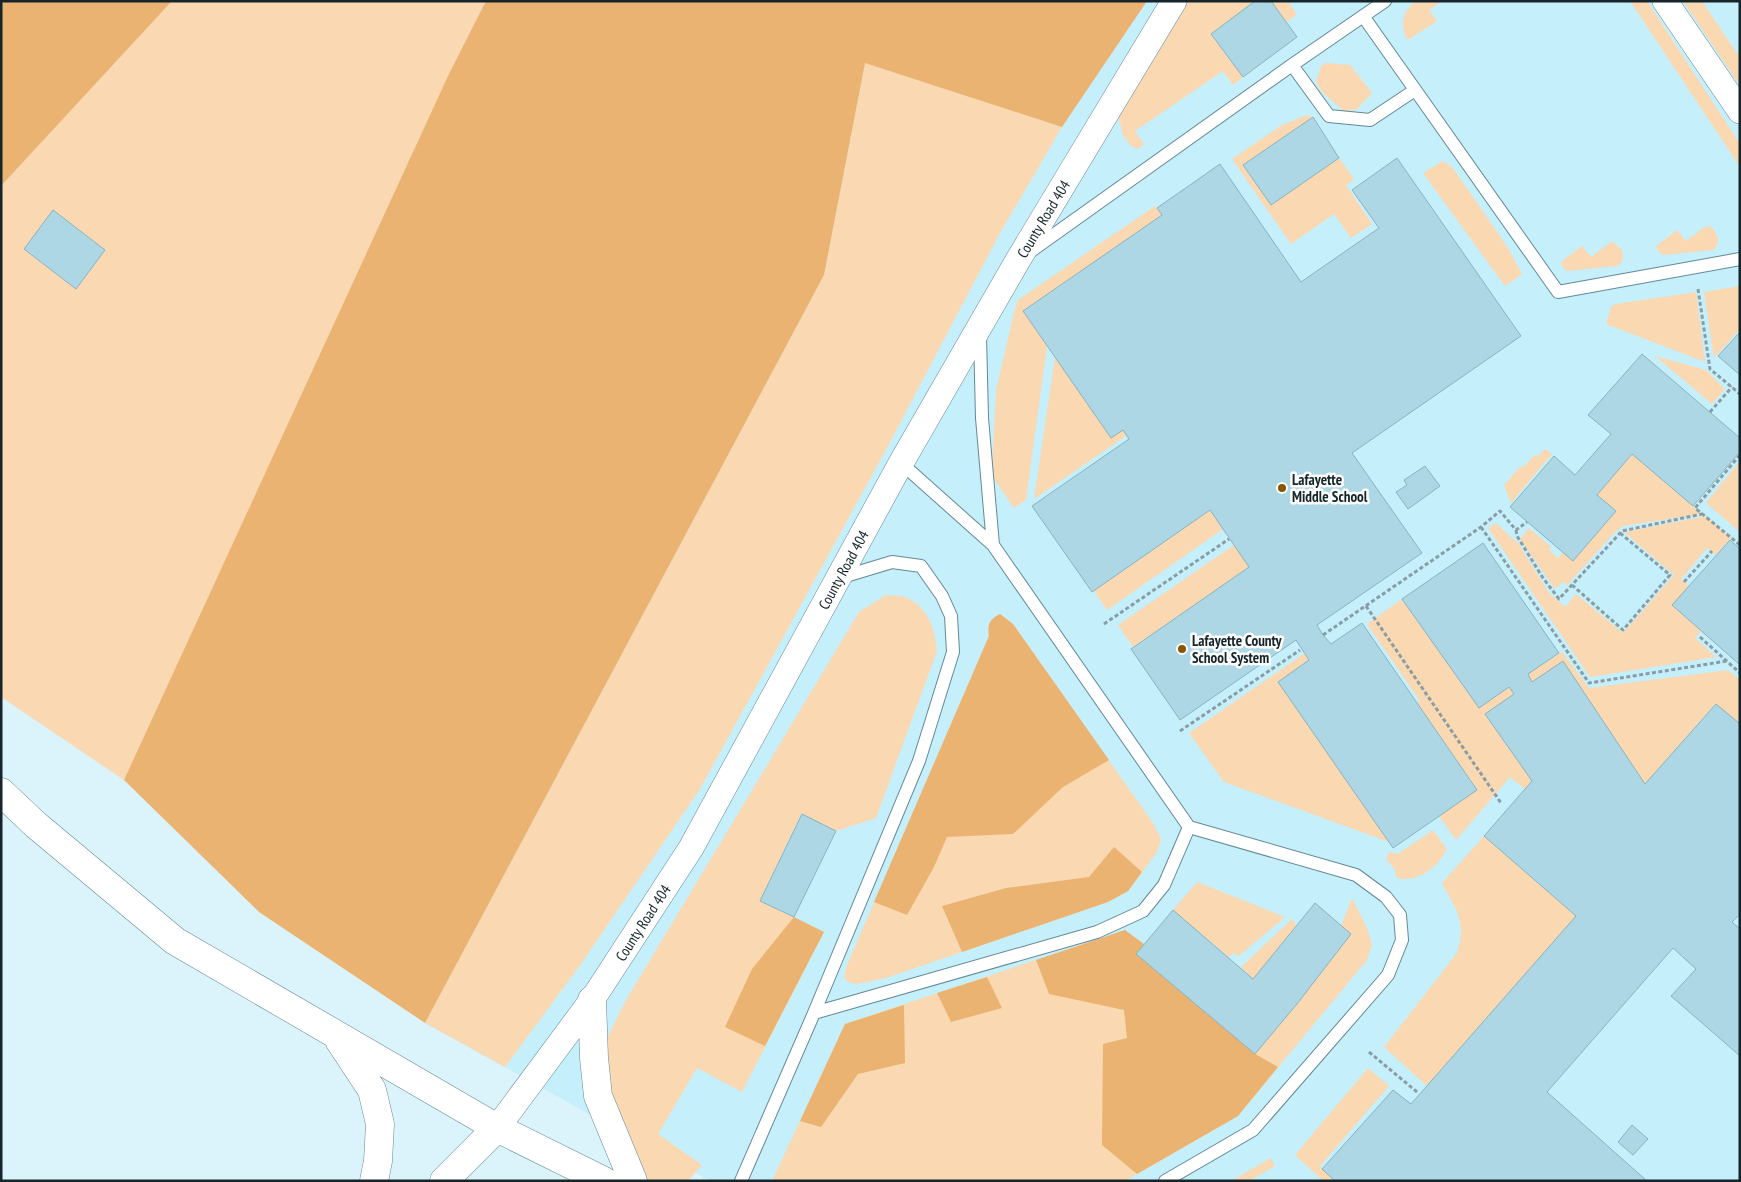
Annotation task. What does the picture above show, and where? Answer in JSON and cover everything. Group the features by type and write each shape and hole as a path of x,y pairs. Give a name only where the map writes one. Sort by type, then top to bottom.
{"main road":[{"path":"1,792 36,825 175,941 497,1128 604,1181"},
{"path":"592,1000 594,1058 598,1096 633,1181"},
{"path":"336,1034 372,1090 380,1124 378,1161 374,1181"},
{"path":"444,1181 497,1128"}],"street":[{"name":"County Road 404","path":"497,1128 592,1000 691,848 901,463 1018,260 1174,1"},
{"path":"1664,1 1740,111"}],"lane":[{"path":"1018,260 1384,1"},
{"path":"1363,16 1558,292 1740,259"},
{"path":"1292,65 1329,116 1370,120 1415,90"},
{"path":"980,326 982,418 993,545"},
{"path":"901,463 993,545 1189,827 1356,875 1386,897 1400,915 1402,940 1388,975 1253,1130 1165,1181"},
{"path":"741,1181 814,1013 919,761 953,652 951,616 942,596 921,566 892,562 837,579"},
{"path":"814,1013 1097,932 1142,911 1164,885 1189,827"}],"path":[{"path":"1698,288 1710,369 1740,394"},
{"path":"1710,412 1732,387"},
{"path":"1740,455 1695,508 1740,545"},
{"path":"1323,635 1481,527 1500,511 1516,530 1516,536 1543,578 1559,598 1622,531 1702,514"},
{"path":"1516,530 1528,522"},
{"path":"1481,527 1589,683 1727,661"},
{"path":"1572,585 1623,630 1670,575 1620,533"},
{"path":"1104,624 1229,539"},
{"path":"1684,582 1712,551"},
{"path":"1366,606 1501,804"},
{"path":"1700,637 1740,673"},
{"path":"1180,731 1300,650"},
{"path":"1369,1052 1417,1092"}],"shaded area":[{"path":"1,1 172,1 1,186"},
{"path":"172,1 506,1 124,780 1,697 1,186"},
{"path":"486,1 1147,1 1062,127 865,63 824,275 425,1023 259,912 124,780 448,76"},
{"name":"Lafayette County School System","path":"877,1 1740,1 1740,1181 710,1181 425,1023 824,275"},
{"path":"1186,1 1255,1 1211,34 1243,77 1233,85 1223,71 1135,131 1144,144 1138,149 1131,146 1123,135 1117,112"},
{"path":"1271,1 1288,1 1297,15 1286,22"},
{"path":"1416,1 1442,1 1429,10 1437,21 1408,40 1403,30 1403,19 1408,9"},
{"path":"1630,1 1647,1 1740,144 1740,167"},
{"path":"1683,1 1702,1 1740,58 1740,86"},
{"path":"865,62 1062,127 1000,233 888,446 700,789 581,964 505,1067 425,1023 824,275"},
{"path":"1326,63 1350,65 1372,93 1356,110 1344,111 1322,92 1316,82 1321,66"},
{"path":"1307,115 1313,117 1243,166 1271,205 1339,158 1354,179 1346,185 1372,224 1351,238 1334,214 1291,244 1232,159 1282,125"},
{"path":"1443,161 1453,168 1508,248 1522,274 1505,286 1423,173"},
{"path":"1155,206 1162,215 1023,311 1047,346 1026,500 1014,508 994,479 992,467 996,391 1018,300"},
{"path":"1709,226 1718,237 1716,247 1713,250 1663,255 1656,246 1677,230 1686,241 1703,228"},
{"path":"1613,242 1622,250 1622,261 1617,266 1567,271 1563,268 1561,262 1582,246 1591,257"},
{"path":"1740,286 1740,329 1714,358 1704,292"},
{"path":"1696,292 1705,362 1606,324 1611,307 1615,304"},
{"path":"1655,356 1706,370 1725,389 1712,404"},
{"path":"1055,357 1111,438 1123,430 1126,436 1034,499"},
{"path":"1545,449 1552,454 1511,503 1504,485 1520,467 1523,467 1535,455 1538,456"},
{"path":"1632,454 1702,514 1623,526 1613,534 1567,585 1563,582 1555,589 1520,539 1529,528 1551,547 1549,550 1558,558 1563,552 1573,561 1616,511 1597,495"},
{"path":"1740,461 1740,532 1706,503"},
{"path":"1210,510 1223,529 1107,610 1094,591"},
{"path":"1706,516 1731,538 1716,555 1707,548 1681,579 1689,586 1672,605 1701,631 1695,638 1716,657 1590,677 1488,528 1496,523 1517,541 1549,593 1565,607 1576,594 1623,633 1674,575 1624,532"},
{"path":"1234,545 1249,567 1133,647 1118,625"},
{"path":"886,595 907,598 922,608 933,628 937,651 876,818 836,831 801,814 760,901 824,932 742,1092 697,1068 658,1134 702,1165 688,1181 644,1181 607,1087 603,1057 608,1036 626,1000 859,612"},
{"path":"1402,599 1479,708 1509,687 1514,694 1485,714 1532,781 1525,789 1510,777 1456,840 1439,816 1477,789 1417,703 1420,701 1367,624"},
{"path":"1000,614 1013,624 1153,823 1161,839 1157,852 1128,891 1108,902 886,978 857,984 848,982 844,977 847,965 989,636 988,628 990,622"},
{"path":"1000,614 1013,624 1109,760 1063,787 1013,834 947,837 934,867 907,915 874,902 989,636 988,628 990,622"},
{"path":"1562,652 1589,688 1728,670 1740,680 1740,724 1715,704 1645,784 1562,662 1532,682 1528,674"},
{"path":"1305,653 1309,660 1278,682 1389,842 1224,782 1189,733"},
{"path":"1433,830 1447,849 1443,856 1433,867 1420,876 1405,879 1397,878 1394,868 1386,859 1389,852 1398,854"},
{"path":"1484,836 1576,916 1427,1086 1384,1047 1457,953 1461,924 1456,909 1442,883"},
{"path":"1114,847 1142,872 1128,891 1108,902 962,952 942,906 1006,888 1089,877"},
{"path":"1197,882 1285,917 1239,956 1234,953 1229,957 1173,910"},
{"path":"1352,898 1368,930 1372,945 1367,960 1238,1116 1125,1181 772,1181 845,1024 1125,930 1136,954 1255,1053 1341,926"},
{"path":"794,917 824,932 765,1046 725,1027 752,969"},
{"path":"1292,919 1297,927 1253,979 1241,967"},
{"path":"1125,930 1144,944 1136,954 1255,1054 1278,1067 1238,1116 1137,1174 1102,1145 1103,1044 1127,1038 1124,1010 1049,994 1036,960"},
{"path":"987,977 1002,1008 951,1022 937,993"},
{"path":"904,1005 905,1063 858,1074 821,1127 800,1121 845,1024"},
{"path":"1368,1068 1389,1086 1320,1166 1335,1181 1323,1181 1295,1155"},
{"path":"1271,1158 1275,1166 1249,1181 1231,1181"}],"building":[{"path":"1255,1 1271,1 1297,37 1243,77 1211,34"},
{"path":"1313,117 1339,158 1271,205 1243,165"},
{"path":"1397,158 1521,336 1352,453 1422,553 1317,625 1331,644 1362,623 1477,790 1393,848 1278,682 1309,660 1296,640 1180,720 1131,649 1249,567 1210,510 1092,592 1032,506 1129,439 1123,430 1111,438 1023,311 1162,215 1157,208 1220,164 1301,282 1379,228 1352,190"},
{"path":"53,210 105,250 76,289 24,249"},
{"path":"1740,332 1740,375 1718,356"},
{"path":"1642,354 1740,438 1740,452 1693,506 1632,454 1597,495 1616,511 1573,561 1510,507 1554,456 1575,475 1611,434 1588,415"},
{"path":"1425,466 1440,486 1408,509 1396,492 1407,485 1404,480"},
{"path":"1730,540 1740,549 1740,665 1672,605"},
{"path":"1483,543 1559,653 1528,674 1532,682 1563,661 1645,784 1716,704 1740,724 1740,914 1732,922 1740,929 1740,1056 1671,996 1696,969 1673,948 1547,1092 1647,1181 1335,1181 1322,1169 1393,1090 1411,1104 1576,916 1484,836 1532,781 1485,714 1514,694 1509,687 1479,708 1402,599"},
{"path":"802,814 836,831 794,917 760,901"},
{"path":"1315,903 1351,934 1297,1004 1255,1054 1136,954 1173,910 1253,979"},
{"path":"1632,1125 1648,1139 1633,1155 1618,1142"}],"place":[{"name":"Lafayette Middle School","path":"1282,488"},
{"name":"Lafayette County School System","path":"1182,649"}]}
